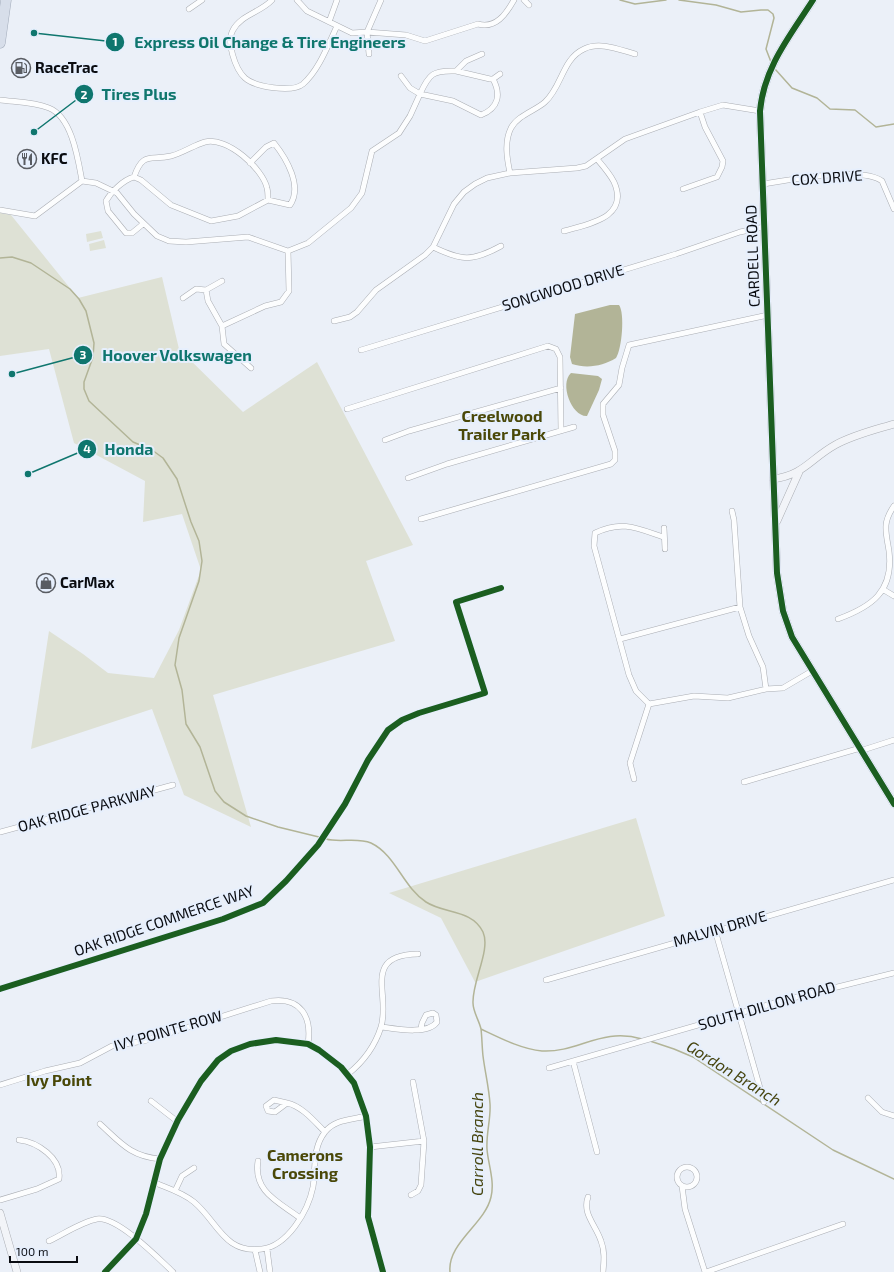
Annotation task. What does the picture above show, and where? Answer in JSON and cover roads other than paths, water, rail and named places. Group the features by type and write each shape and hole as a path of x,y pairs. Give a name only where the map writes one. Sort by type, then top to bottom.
{"highway":[{"path":"0,43 6,0"}],"street":[{"path":"189,8 202,0"},
{"path":"272,0 239,23 231,34 230,41 241,73 245,78 254,83 291,89 303,83 324,52 337,26"},
{"path":"297,0 307,11 352,33 367,32 406,35 425,40 478,24 486,26 494,23 507,12 514,0"},
{"path":"329,22 337,0"},
{"path":"369,54 367,32 381,0"},
{"path":"524,0 529,5"},
{"name":"CARDELL ROAD","path":"813,0 776,57 762,93 760,111 777,573 783,611 792,637 894,804"},
{"path":"510,173 507,144 511,128 523,117 545,102 555,90 571,59 577,53 585,48 597,46 635,54"},
{"path":"456,71 466,61 482,54"},
{"path":"0,210 35,216 82,181 96,182 114,191 156,236 169,241 186,242 248,237 288,251 308,243 351,208 362,193 372,151 399,133 410,116 420,94 426,79 438,70 456,71 493,79 499,89 498,98 487,112 481,114 453,101 420,94 410,88 401,76"},
{"path":"493,79 500,74"},
{"path":"0,100 48,108 59,114 75,145 82,181"},
{"path":"334,321 350,317 357,312 376,290 425,256 433,247 454,204 464,192 487,178 510,173 586,166 625,139 724,105 760,111"},
{"path":"683,189 717,177 722,167 721,155 710,138 700,112"},
{"path":"134,177 141,161 146,158 170,156 206,142 215,141 231,146 250,162 267,187 268,200"},
{"path":"144,224 132,232 126,232 108,211 106,201 128,178 134,177 141,180 172,205 211,221 238,216 268,200 290,205 295,198 294,182 287,165 274,142 250,162"},
{"path":"564,231 598,222 610,215 614,208 617,198 613,181 597,159"},
{"name":"COX DRIVE","path":"763,184 810,177 869,175 882,181 894,209"},
{"name":"SONGWOOD DRIVE","path":"361,350 676,254 740,232 764,227"},
{"path":"433,247 451,256 464,259 485,255 501,246"},
{"path":"222,326 265,306 281,302 290,291 288,251"},
{"path":"183,298 196,289 206,290 222,281"},
{"path":"206,290 212,311 222,326 224,344 251,368"},
{"path":"421,519 611,464 615,460 615,452 603,410 606,400 619,385 622,368 629,346 768,315"},
{"path":"347,409 548,346 556,349 560,357 561,431"},
{"path":"385,440 409,431 561,388"},
{"path":"773,479 799,472 824,452 837,444 867,432 894,424"},
{"path":"408,478 447,464 574,427"},
{"path":"776,525 799,472"},
{"path":"838,619 869,606 884,590 891,564 885,530 889,513 894,506"},
{"path":"732,511 734,520 740,607 749,636 763,667 766,689"},
{"path":"649,704 636,691 629,675 620,638 596,559 594,546 595,533 608,527 631,526 663,537"},
{"path":"664,528 663,537 665,549"},
{"name":"OAK RIDGE COMMERCE WAY","path":"0,989 223,919 263,903 286,881 318,845 345,804 368,760 388,730 402,720 419,713 485,693 456,602 501,588"},
{"path":"884,590 894,596"},
{"path":"620,638 740,607"},
{"path":"649,704 694,696 728,698 766,689 783,688 812,671"},
{"path":"634,779 630,763 649,704"},
{"path":"744,782 857,749 862,750 894,740"},
{"name":"OAK RIDGE PARKWAY","path":"0,832 173,785"},
{"name":"MALVIN DRIVE","path":"546,980 715,930 894,880"},
{"path":"715,930 740,1013 764,1102"},
{"path":"348,1074 364,1059 382,1027 382,980 385,969 391,959 400,955 418,954"},
{"name":"SOUTH DILLON ROAD","path":"549,1068 852,982 894,973"},
{"name":"IVY POINTE ROW","path":"0,1086 44,1071 80,1063 112,1046 144,1041 277,1000 290,1002 302,1010 308,1022 308,1044"},
{"path":"382,1027 400,1030 421,1028"},
{"path":"106,1272 136,1239 146,1214 160,1158 201,1081 218,1060 243,1046 263,1041 283,1040 308,1044 331,1058 348,1074 359,1094 366,1116 370,1147 368,1217 383,1272"},
{"path":"573,1061 597,1152"},
{"path":"411,1195 418,1191 421,1186 424,1141 413,1082"},
{"path":"868,1098 882,1112 894,1116"},
{"path":"151,1101 178,1122"},
{"path":"287,1104 295,1107 312,1119 325,1132"},
{"path":"153,1182 176,1191 198,1206 229,1242 242,1248 255,1250 271,1248 283,1239 300,1218 311,1194 315,1154 325,1132 341,1121 366,1116"},
{"path":"100,1124 126,1148 138,1155 160,1158"},
{"path":"0,1200 37,1189 59,1179 58,1170 48,1153 32,1143 19,1140"},
{"path":"370,1147 424,1141"},
{"path":"258,1161 257,1170 260,1184 265,1191 300,1218"},
{"path":"682,1186 689,1187 695,1184 697,1174 693,1168 687,1166 678,1171 677,1181 682,1186 685,1209 705,1272 843,1224"},
{"path":"176,1191 182,1176 194,1168"},
{"path":"588,1197 586,1209 589,1218 601,1239 604,1249 602,1272"},
{"path":"0,1213 17,1272"},
{"path":"49,1241 97,1219 107,1220 136,1239 173,1272"},
{"path":"267,1249 270,1272"},
{"path":"255,1250 260,1272"}],"waterway":[{"path":"620,0 635,4 666,0"},
{"path":"679,0 716,5 741,12 768,10 773,14 774,18 766,49 771,62"},
{"path":"775,69 792,88 817,98 830,109 855,110 876,127 894,124"},
{"path":"0,258 12,257 31,263 70,289 79,299 86,311 94,343 93,357 84,382 84,389 89,401 133,442 152,450 163,458 177,479 199,541 202,561 199,581 179,638 175,665 182,690 186,724 200,747 215,791 224,802 246,816 278,827 319,837"},
{"name":"Carroll Branch","path":"326,839 360,840 366,841 380,848 418,896 433,906 472,919 483,932 485,948 473,994 473,1003 481,1029 489,1098 490,1110 487,1149 492,1179 492,1191 491,1197 482,1216 454,1252 450,1272"},
{"name":"Gordon Branch","path":"481,1029 518,1046 542,1051 555,1051 614,1036 627,1036 642,1039"},
{"name":"Gordon Branch","path":"650,1041 693,1057 833,1150 894,1179"}],"place":[{"name":"Express Oil Change & Tire Engineers","path":"34,33"},
{"name":"RaceTrac","path":"21,68"},
{"name":"Tires Plus","path":"34,132"},
{"name":"KFC","path":"27,159"},
{"name":"Hoover Volkswagen","path":"12,374"},
{"name":"Honda","path":"28,474"},
{"name":"CarMax","path":"46,583"}],"district":[{"name":"Creelwood Trailer Park","path":"502,425"},
{"name":"Ivy Point","path":"59,1080"},
{"name":"Camerons Crossing","path":"305,1164"}]}
